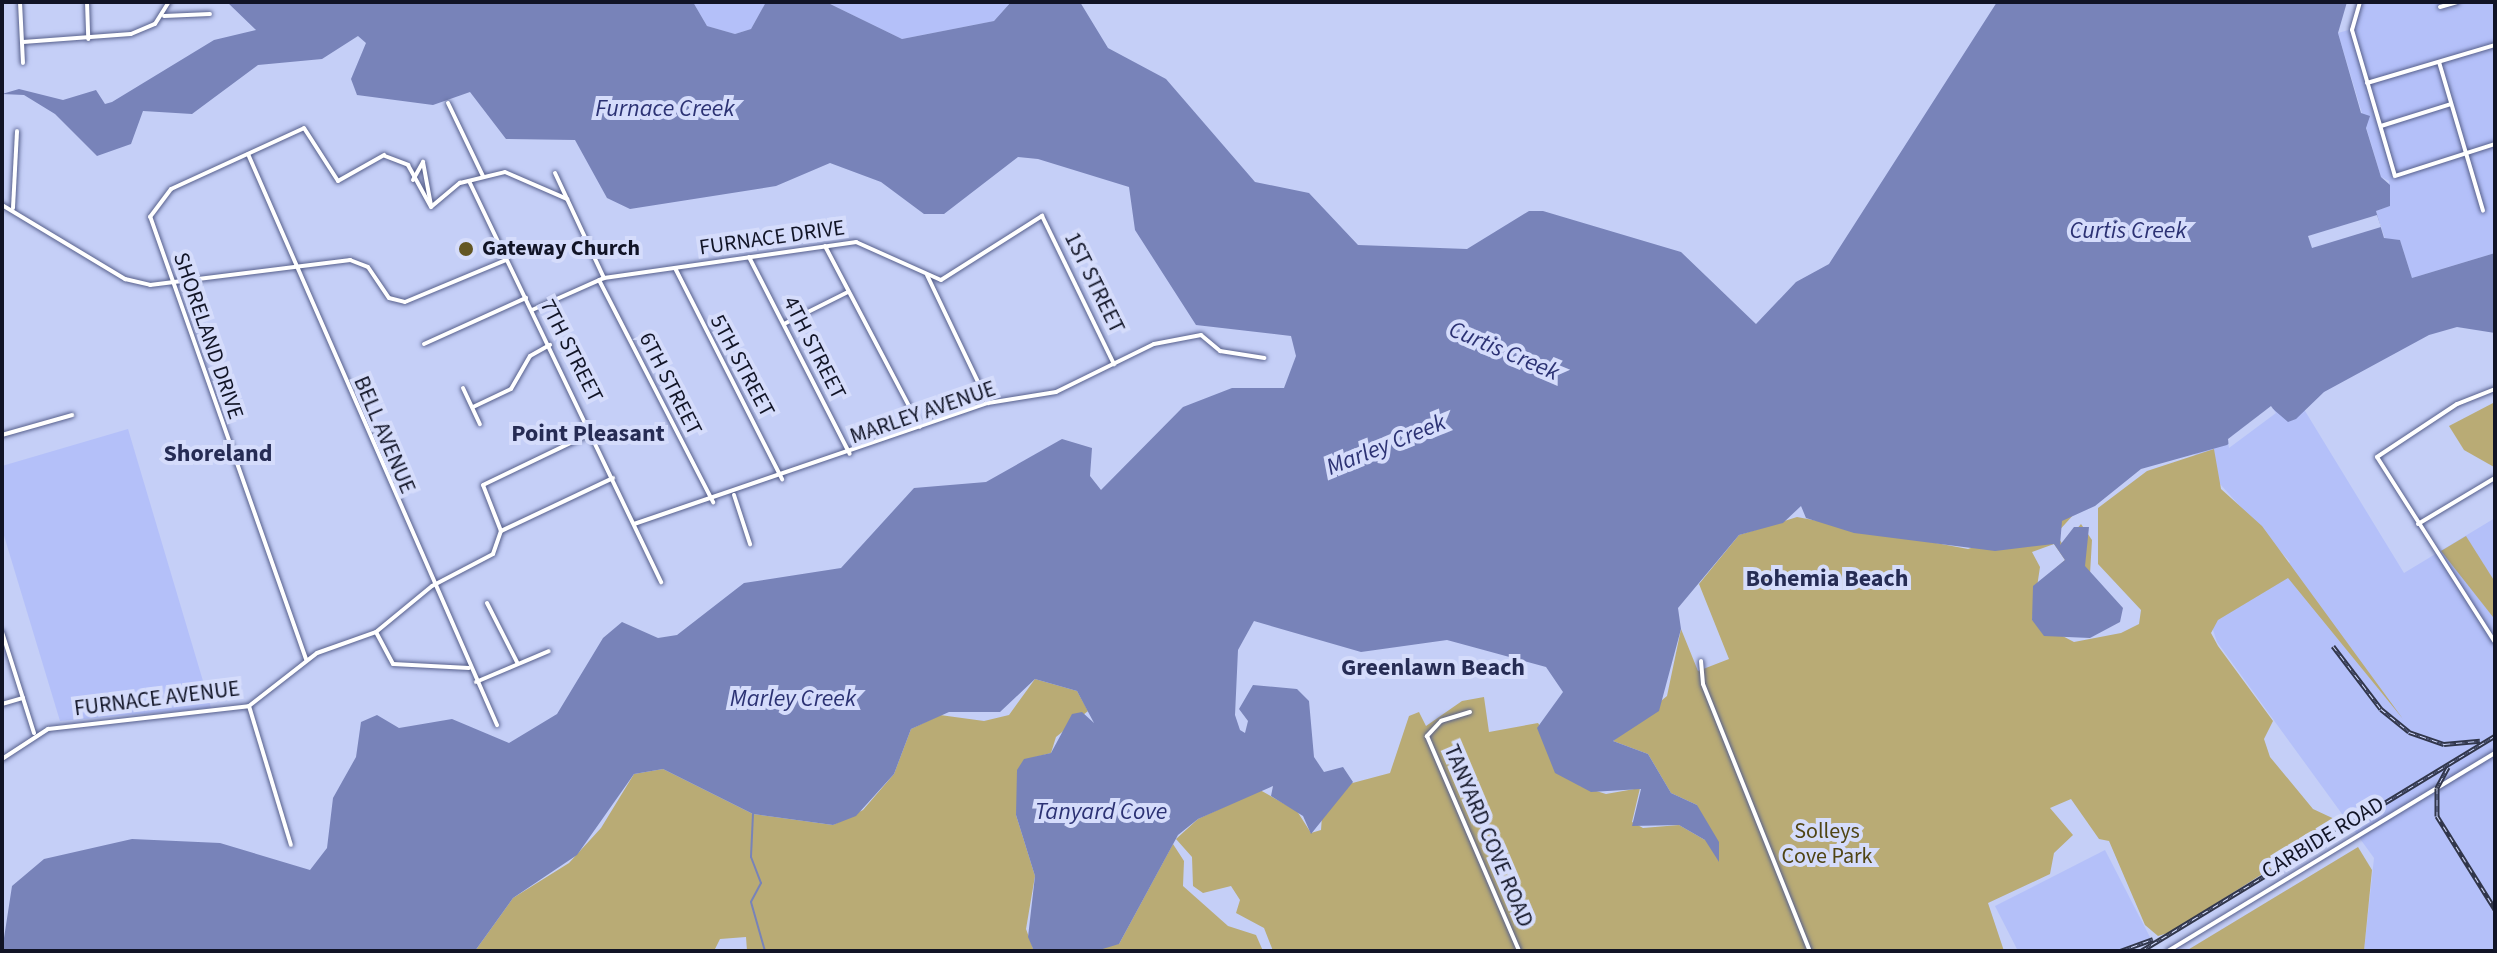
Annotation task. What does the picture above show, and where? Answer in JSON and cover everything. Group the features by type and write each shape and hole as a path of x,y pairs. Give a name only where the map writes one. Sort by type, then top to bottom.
{"street":[{"path":"20,2 23,63"},
{"path":"87,2 88,39"},
{"path":"164,16 169,2"},
{"path":"2360,2 2352,30 2395,176 2495,144"},
{"path":"2440,7 2457,2"},
{"path":"23,42 131,34 164,16 210,14"},
{"path":"2367,83 2495,45"},
{"path":"2439,62 2483,211"},
{"path":"448,103 484,177"},
{"path":"2381,126 2451,104"},
{"name":"SHORELAND DRIVE","path":"306,659 150,217 154,203 306,128 338,181 385,156 408,165 413,182"},
{"path":"13,208 17,131"},
{"name":"BELL AVENUE","path":"248,154 432,586 497,725"},
{"path":"423,162 431,207 413,182 423,162"},
{"path":"431,207 469,181 513,173 567,199"},
{"name":"6TH STREET","path":"555,173 602,279 713,502"},
{"name":"7TH STREET","path":"469,181 593,432 661,582"},
{"path":"2,205 13,208 125,279 173,284 296,266 362,263 399,302 506,260"},
{"name":"1ST STREET","path":"927,275 951,277 1044,217 1114,364"},
{"name":"FURNACE DRIVE","path":"532,310 602,279 825,246 863,243 927,275"},
{"path":"825,246 920,427"},
{"name":"4TH STREET","path":"749,257 850,454"},
{"name":"5TH STREET","path":"675,268 782,479"},
{"path":"927,275 988,403"},
{"path":"784,324 848,292"},
{"path":"424,344 526,298"},
{"name":"MARLEY AVENUE","path":"634,524 782,479 988,403 1048,395 1154,344 1201,335 1220,351 1264,358"},
{"path":"473,407 511,389 530,356 550,345"},
{"path":"463,388 480,424"},
{"path":"2495,389 2378,450 2418,524 2495,642"},
{"path":"2,435 72,415"},
{"path":"593,432 483,485 501,531 613,478"},
{"path":"2418,524 2495,478"},
{"path":"734,495 750,544"},
{"name":"FURNACE AVENUE","path":"34,733 249,706 306,659 376,632 432,586 493,554 501,531"},
{"path":"487,603 518,664"},
{"path":"376,632 393,664 469,668"},
{"path":"2,759 34,733 3,636"},
{"path":"476,682 549,651"},
{"path":"1701,661 1703,684 1810,951"},
{"path":"2,704 23,698"},
{"path":"249,706 291,845"},
{"name":"TANYARD COVE ROAD","path":"1470,712 1441,721 1427,736 1519,951"},
{"name":"CARBIDE ROAD","path":"2168,951 2495,753"}],"shaded area":[{"path":"693,2 766,2 751,29 735,34 707,26"},
{"path":"826,2 1011,2 994,21 902,39"},
{"path":"2360,2 2495,2 2495,253 2412,278 2400,240 2385,239 2376,211 2390,206 2389,181 2381,177 2338,33 2352,29"},
{"path":"2271,406 2302,406 2404,573 2495,518 2495,951 2364,951 2374,858 2217,642 2212,627 2221,612 2290,562 2194,455"},
{"path":"128,429 211,708 60,721 2,529 2,466"},
{"path":"2105,850 2152,941 2127,951 2018,951 1995,906"}],"green space":[{"path":"2495,402 2494,467 2464,450 2449,426"},
{"name":"Solleys Cove Park","path":"2214,449 2221,489 2262,526 2403,719 2288,578 2218,620 2211,633 2218,646 2273,721 2264,739 2270,757 2313,809 2343,823 2171,932 2158,936 2145,925 2109,841 2099,839 2071,799 2050,808 2073,835 2054,853 2050,874 1988,903 2004,951 1273,951 1264,928 1236,913 1240,900 1231,886 1203,893 1193,886 1192,857 1176,839 1198,819 1260,790 1297,811 1311,833 1321,830 1322,816 1345,785 1390,773 1409,716 1419,712 1426,726 1462,701 1484,697 1489,732 1538,723 1580,786 1606,794 1640,788 1632,822 1643,828 1679,825 1705,840 1697,805 1671,793 1648,754 1613,741 1667,696 1681,629 1698,671 1729,659 1699,584 1739,535 1797,517 1968,549 2075,513 2056,534 2063,545 2081,524 2092,540 2090,574 2057,567 2065,560 2054,544 2032,552 2040,567 2032,620 2074,642 2121,633 2139,624 2141,610 2098,564 2098,508 2147,471"},
{"path":"2466,536 2495,582 2493,617 2441,551"},
{"path":"1035,679 1077,691 1088,711 1056,737 1051,753 1028,759 1016,815 1035,876 1026,929 1034,951 747,951 746,937 720,939 714,951 475,951 513,898 569,863 601,828 634,774 663,769 753,814 833,825 863,810 894,774 911,729 940,715 984,721 1009,715"},
{"path":"1173,844 1184,861 1183,886 1228,926 1256,935 1263,951 1101,951 1100,945 1119,944"},
{"path":"2358,847 2372,870 2364,951 2186,951"}],"water":[{"path":"227,2 693,2 707,26 735,34 751,29 766,2 826,2 902,39 994,21 1011,2 1080,2 1108,48 1166,79 1255,182 1309,193 1358,245 1467,249 1529,211 1543,211 1681,252 1756,324 1796,282 1829,264 1997,2 2347,2 2338,33 2361,113 2370,116 2366,128 2381,177 2390,185 2390,206 2376,211 2384,238 2400,240 2412,278 2495,253 2495,333 2457,327 2429,335 2324,392 2296,419 2288,422 2273,409 2227,445 2141,469 2095,506 2062,521 2060,545 2074,527 2089,527 2085,566 2123,608 2120,622 2090,638 2044,636 2032,620 2033,586 2065,560 2054,544 1995,551 1854,533 1806,518 1801,506 1783,523 1739,535 1678,608 1681,629 1659,711 1613,741 1648,754 1671,793 1697,805 1719,842 1719,862 1705,840 1679,825 1632,826 1641,789 1591,792 1555,773 1537,728 1563,692 1546,667 1447,640 1361,652 1254,621 1238,650 1235,715 1240,730 1245,733 1248,721 1239,709 1253,685 1297,689 1309,701 1314,757 1324,772 1343,767 1353,782 1311,834 1303,816 1271,796 1273,786 1198,819 1178,835 1119,944 1096,951 1034,951 1028,937 1035,876 1016,815 1017,770 1024,759 1051,753 1072,714 1082,712 1094,723 1077,691 1035,679 1000,712 949,712 911,729 894,774 856,816 833,825 753,814 663,769 634,774 577,855 513,898 475,951 2,951 12,886 44,859 132,839 220,843 310,870 327,848 333,798 356,757 361,722 377,715 399,728 452,719 509,743 557,714 603,638 622,622 658,638 677,635 744,583 841,568 914,488 986,482 1062,439 1092,448 1090,476 1101,490 1183,407 1232,388 1284,388 1296,356 1291,336 1196,325 1135,230 1129,187 1038,159 1018,157 944,214 924,214 881,182 830,163 776,186 630,209 607,198 575,140 506,139 470,92 433,105 357,95 351,79 366,43 358,36 322,59 258,65 192,114 143,111 131,144 97,156 55,114 24,95 2,94 19,89 63,100 96,90 105,104 112,102 214,40 256,30"}],"pier":[{"path":"2377,215 2381,227 2312,248 2308,236"},
{"path":"2271,406 2276,413 2229,448 2228,439"}],"waterway":[{"path":"753,814 751,857 761,883 751,902 765,951"}],"railway":[{"path":"2333,646 2381,709 2409,732 2444,744 2480,741"},
{"path":"2141,951 2495,736"},
{"path":"2448,767 2437,788 2437,816 2495,909"},
{"path":"2120,951 2153,939"}],"place":[{"name":"Gateway Church","path":"466,249"}],"district":[{"name":"Point Pleasant","path":"588,434"},
{"name":"Shoreland","path":"218,454"},
{"name":"Bohemia Beach","path":"1827,579"},
{"name":"Greenlawn Beach","path":"1433,668"}],"water label":[{"name":"Furnace Creek","path":"665,109"},
{"name":"Curtis Creek","path":"2128,231"},
{"name":"Curtis Creek","path":"1504,351"},
{"name":"Marley Creek","path":"1386,445"},
{"name":"Marley Creek","path":"793,699"},
{"name":"Tanyard Cove","path":"1101,812"}]}
